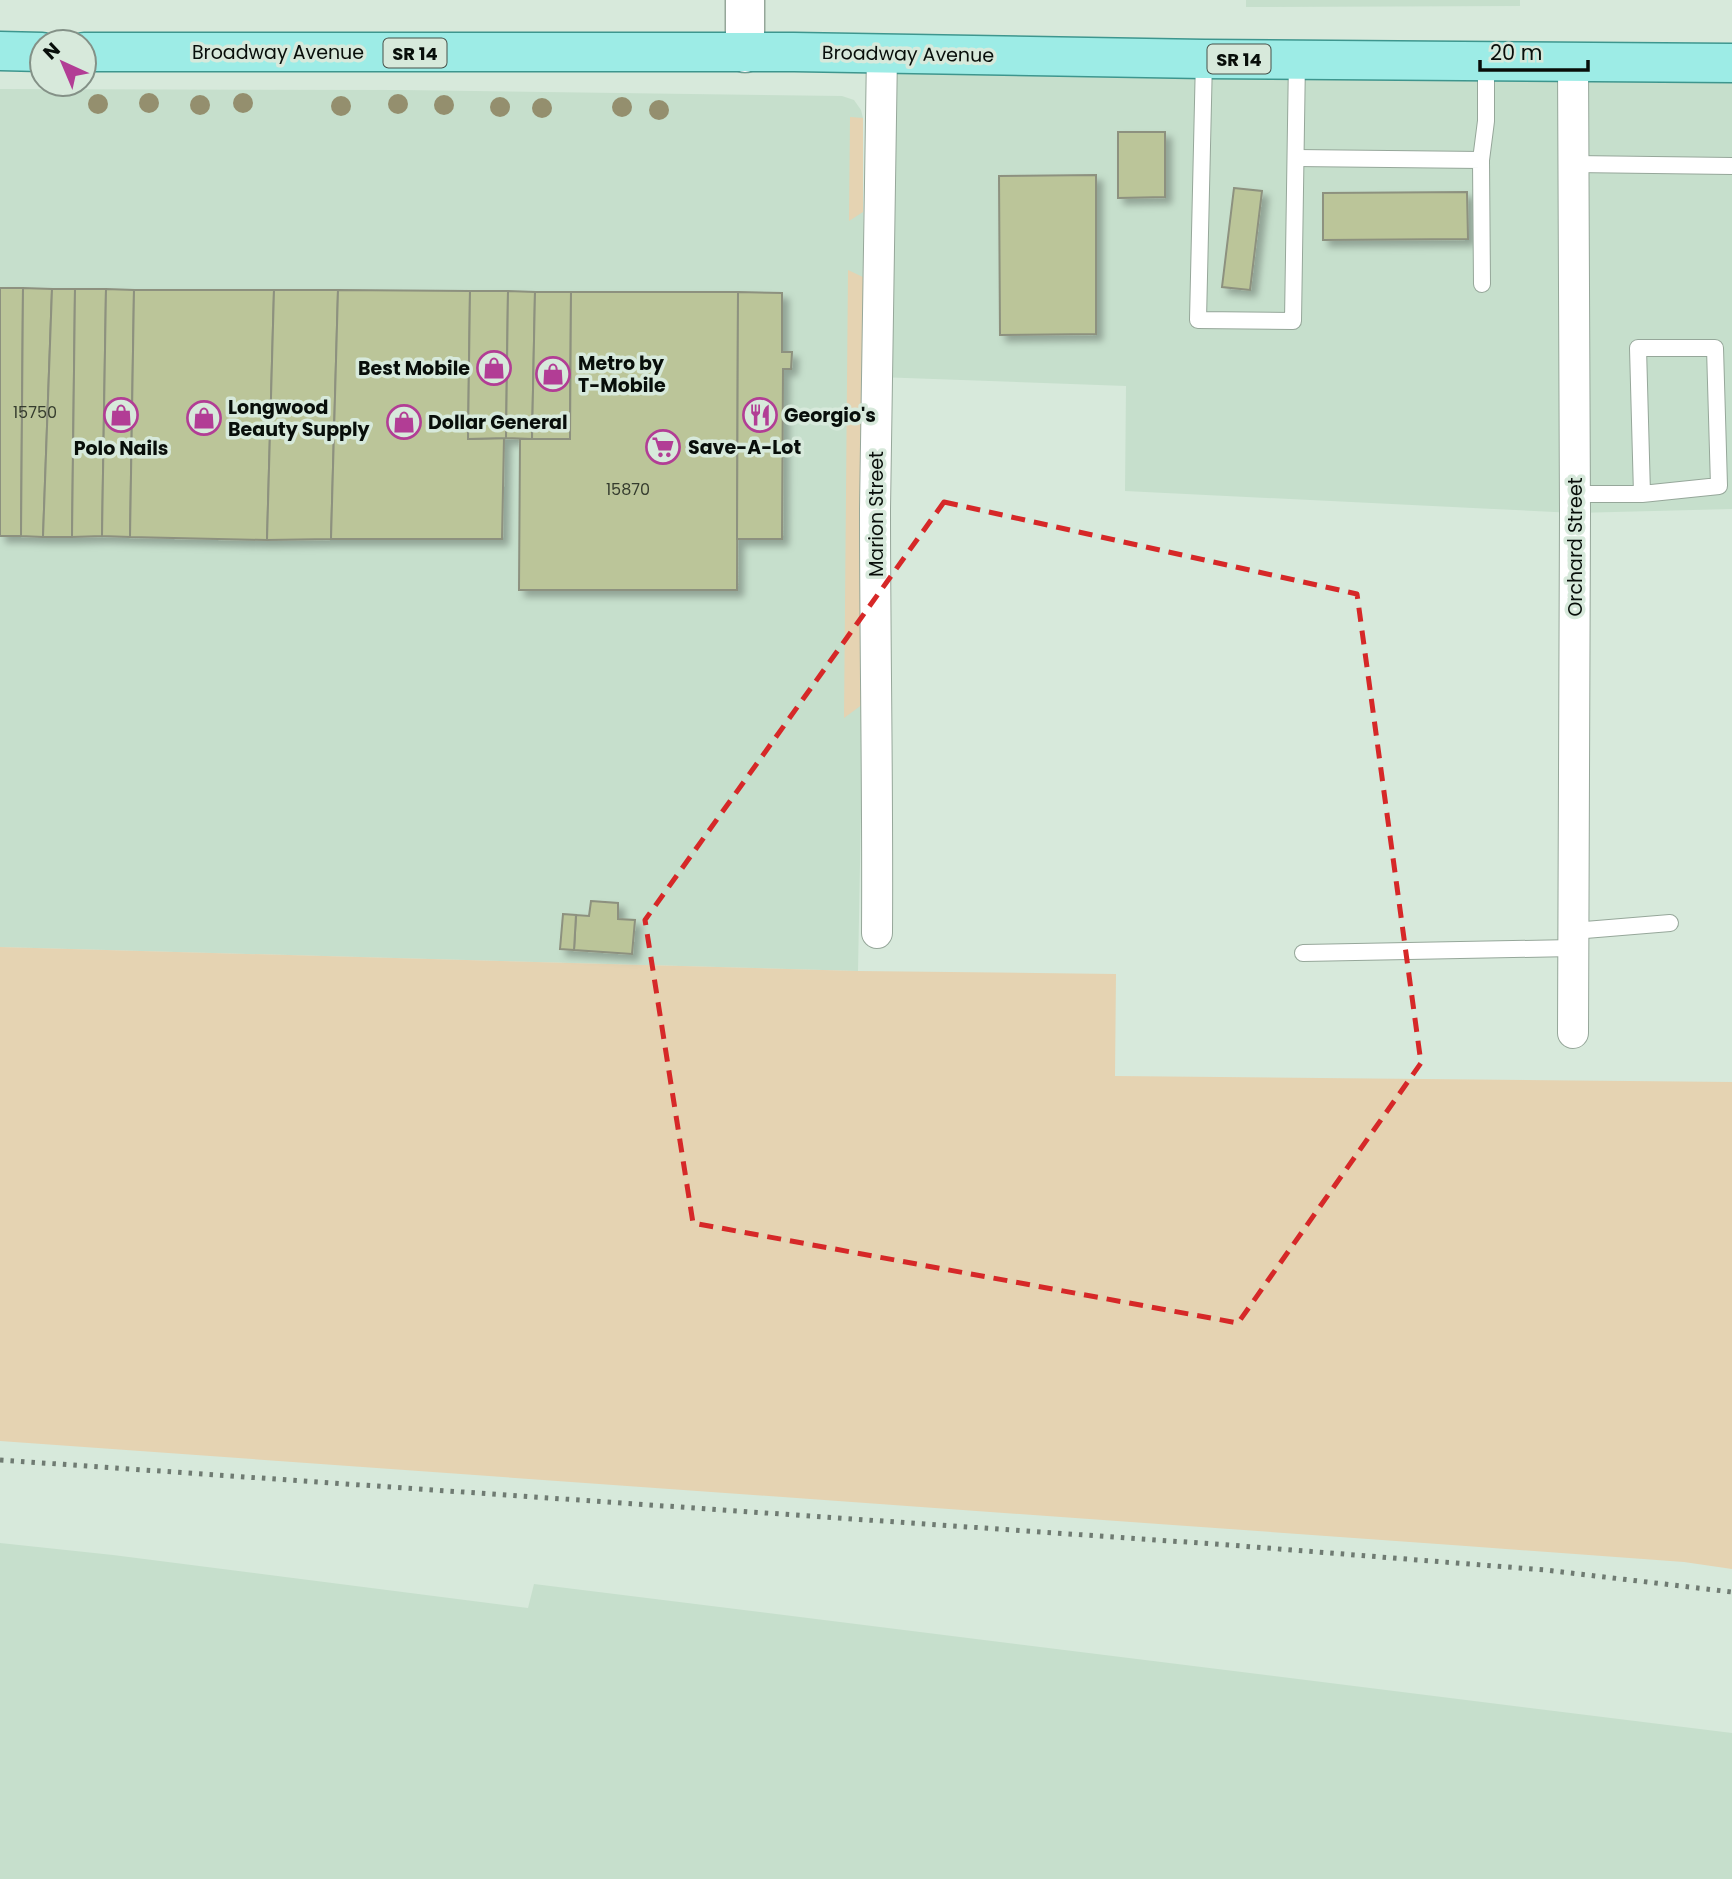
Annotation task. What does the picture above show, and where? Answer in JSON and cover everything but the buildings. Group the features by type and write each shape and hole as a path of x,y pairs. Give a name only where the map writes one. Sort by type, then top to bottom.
{"main road":[{"path":"0,51 28,52"},
{"name":"Broadway Avenue","path":"98,52 793,52 1204,59 1732,63"}],"street":[{"path":"745,0 745,53"},
{"name":"Marion Street","path":"877,933 876,508 881,53"},
{"name":"Orchard Street","path":"1573,62 1573,1033"}],"lane":[{"path":"1204,59 1198,320 1293,321 1297,59"},
{"path":"1482,284 1481,160 1486,121 1486,62"},
{"path":"1296,158 1481,160"},
{"path":"1574,164 1732,166"},
{"path":"1575,494 1642,494 1719,486 1715,348 1638,348 1642,494"},
{"path":"1303,953 1573,940 1670,923"}],"highlighted area":[{"path":"944,502 1357,594 1421,1063 1238,1323 693,1223 645,920"}],"shaded area":[{"path":"1246,0 1520,0 1520,6 1246,7"},
{"path":"882,53 1732,63 1732,509 1575,513 1125,491 1126,386 878,377"},
{"path":"0,89 28,89 28,98 98,98 98,89 842,96 854,100 863,118 863,704 858,971 0,947"},
{"path":"850,117 863,118 863,212 849,221"},
{"path":"848,270 863,277 863,704 844,718"},
{"path":"0,947 858,971 1116,974 1115,1076 1732,1082 1732,1569 1684,1562 0,1441"},
{"path":"0,1543 528,1608 534,1584 1732,1733 1732,1879 0,1879"}],"railway":[{"path":"0,1460 1229,1545 1545,1570 1732,1592"}],"place":[{"name":"Best Mobile","path":"494,368"},
{"name":"Metro by T-Mobile","path":"553,374"},
{"name":"Polo Nails","path":"121,415"},
{"name":"Georgio's","path":"760,415"},
{"name":"Longwood Beauty Supply","path":"204,418"},
{"name":"Dollar General","path":"404,422"},
{"name":"Save-A-Lot","path":"663,447"}]}
